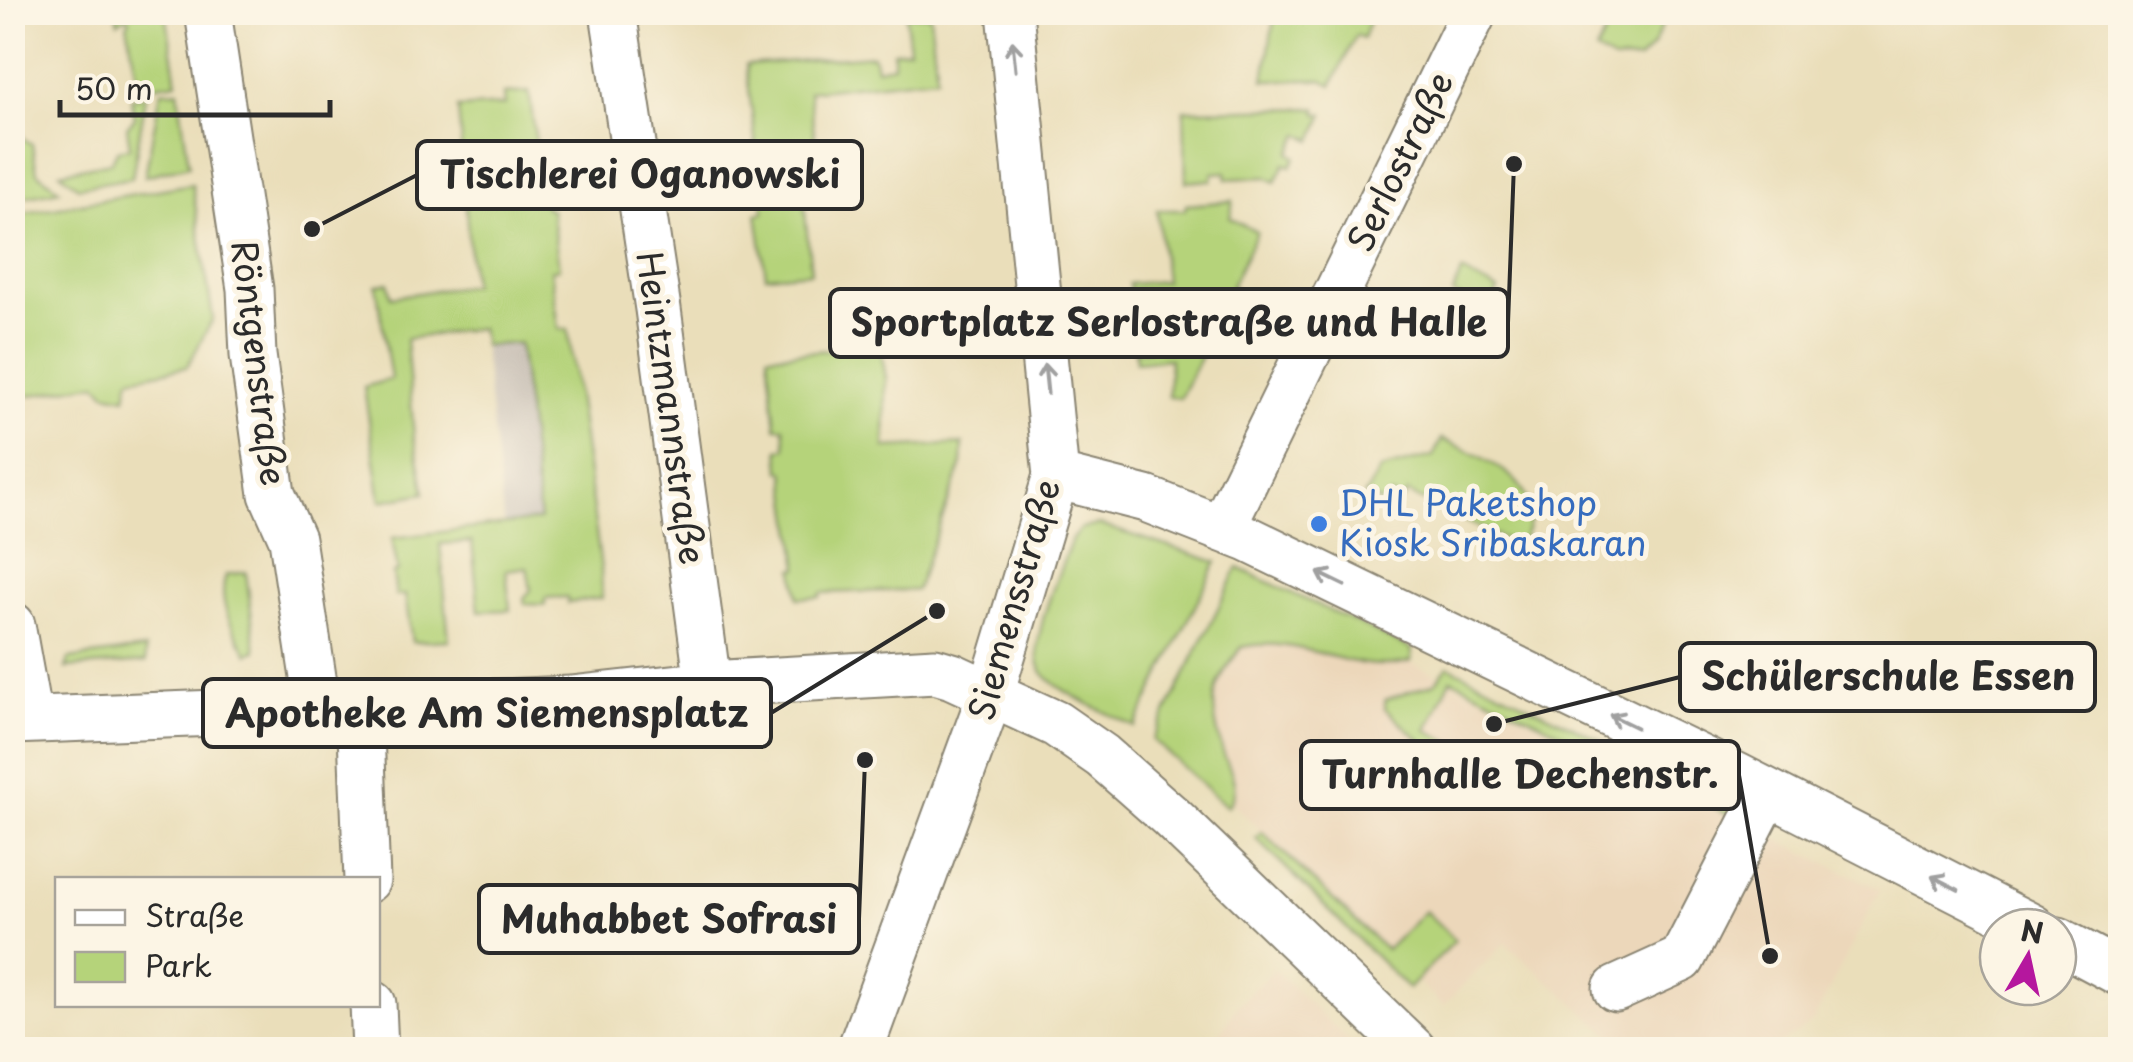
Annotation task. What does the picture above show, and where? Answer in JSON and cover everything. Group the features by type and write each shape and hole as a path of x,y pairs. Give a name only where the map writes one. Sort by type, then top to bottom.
{"street":[{"name":"Röntgenstraße","path":"208,12 250,288 253,355 272,494 292,539 339,710 367,877"},
{"name":"Heintzmannstraße","path":"613,12 708,684"},
{"name":"Siemensstraße","path":"860,1050 990,693 1056,476 1010,12"},
{"name":"Serlostraße","path":"1222,528 1474,12"},
{"path":"1056,476 1146,500 1222,528 1768,792 1993,907"},
{"path":"12,625 21,720 571,698 708,684 934,671 1056,724 1102,756 1414,1050"},
{"path":"1616,988 1682,959 1768,792"},
{"path":"2078,950 2120,972"},
{"path":"372,1007 375,1050"}],"shaded area":[{"path":"519,342 540,520 504,524 483,346"},
{"path":"1244,576 1408,661 1880,889 1813,1022 1773,1049 1627,1049 1505,943 1443,1006 1166,739"},
{"path":"1274,969 1357,1049 1211,1049 1236,1007"}],"green space":[{"path":"116,13 166,13 177,82 146,87 139,83 127,24 130,20 127,17 118,22"},
{"path":"1275,13 1372,13 1363,38 1356,35 1332,85 1322,80 1264,80"},
{"path":"1615,13 1667,14 1653,46 1639,60 1614,61 1596,52"},
{"path":"906,15 930,15 937,77 809,91 816,149 799,152 811,272 766,276 757,214 764,212 746,65 873,55 876,68 893,65 893,51 909,49"},
{"path":"178,90 189,165 145,176 161,91"},
{"path":"529,92 545,208 551,209 559,268 551,270 559,329 568,329 602,598 568,603 567,597 545,598 545,605 525,604 524,598 531,590 527,567 506,570 510,610 479,611 472,542 440,544 449,640 412,642 405,595 396,596 393,573 398,571 392,538 540,520 519,343 483,346 480,328 406,339 414,438 425,493 381,501 364,387 391,379 376,285 388,282 391,297 472,285 458,108 505,105 504,94"},
{"path":"146,96 132,178 78,187 60,172 111,162 118,150 130,148 127,127 135,118 131,98"},
{"path":"13,103 17,106 22,138 32,144 37,172 60,190 13,199"},
{"path":"1317,108 1317,114 1324,114 1313,140 1300,134 1290,153 1296,157 1291,166 1285,164 1276,182 1266,177 1227,179 1226,172 1213,173 1212,180 1186,182 1184,110"},
{"path":"192,184 213,319 187,367 130,378 126,397 106,393 97,383 22,397 13,346 13,215"},
{"path":"1233,201 1230,218 1257,232 1231,286 1241,292 1215,346 1207,344 1180,398 1168,396 1170,359 1136,362 1135,351 1149,350 1147,325 1155,325 1156,333 1163,333 1159,290 1130,291 1129,284 1165,281 1157,210 1185,210 1186,205"},
{"path":"1461,272 1498,290 1487,311 1453,294"},
{"path":"880,346 886,378 885,448 963,444 962,464 916,590 821,593 820,597 798,598 794,569 799,568 779,450 786,448 784,427 776,427 768,355"},
{"path":"1442,439 1497,466 1523,491 1529,507 1528,525 1519,546 1407,493 1403,500 1391,495 1386,505 1365,495 1380,470 1433,456"},
{"path":"1100,525 1217,562 1135,727 1059,687 1042,671 1038,660 1041,626 1072,539 1081,528"},
{"path":"1238,568 1412,649 1411,661 1389,665 1348,661 1287,646 1242,647 1220,680 1214,703 1219,738 1234,785 1227,807 1153,740"},
{"path":"246,572 256,651 248,654 228,616 223,596 226,575"},
{"path":"145,649 146,662 66,668 69,659"},
{"path":"1448,666 1737,806 1734,817 1451,679 1427,730 1460,746 1450,766 1385,709 1385,700 1435,683"},
{"path":"1262,832 1386,950 1425,911 1455,940 1408,989 1256,838"}],"place":[{"name":"Sportplatz Serlostraße und Halle","path":"1514,164"},
{"name":"Tischlerei Oganowski","path":"312,229"},
{"name":"DHL Paketshop Kiosk Sribaskaran","path":"1319,524"},
{"name":"Apotheke Am Siemensplatz","path":"937,611"},
{"name":"Schülerschule Essen","path":"1494,724"},
{"name":"Muhabbet Sofrasi","path":"865,760"},
{"name":"Turnhalle Dechenstr.","path":"1770,956"}]}
